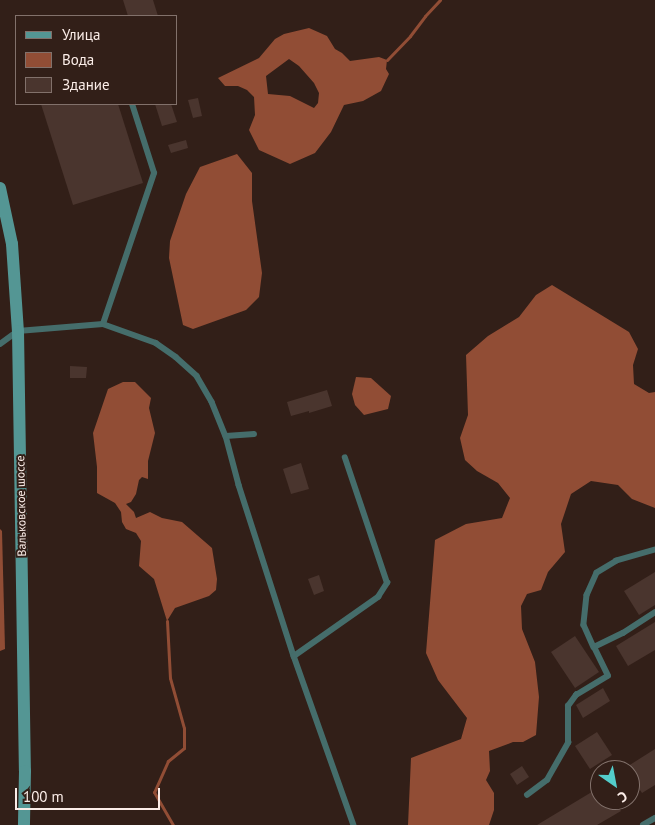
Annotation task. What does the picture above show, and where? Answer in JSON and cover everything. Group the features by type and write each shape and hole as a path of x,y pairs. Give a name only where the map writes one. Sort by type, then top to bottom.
{"main road":[{"name":"Вальковское шоссе","path":"0,188 12,244 18,331 25,771 24,825"}],"lane":[{"path":"103,324 154,173 132,105"},
{"path":"0,344 18,331 44,327 103,324 156,343 176,357 197,376 212,402 226,436 239,485 294,656 354,825"},
{"path":"226,436 254,434"},
{"path":"294,656 378,598 386,583 345,458"},
{"path":"527,795 547,780 558,764 568,743 568,706 576,695 608,676 584,625 587,595 597,573 617,561 655,550"},
{"path":"594,647 655,612"},
{"path":"645,824 655,818"}],"water":[{"path":"309,28 327,36 335,49 350,61 379,57 387,60 386,69 389,74 381,91 363,101 344,105 331,132 315,153 290,164 259,150 249,130 255,115 254,97 247,90 238,86 225,86 218,78 259,58 275,39 284,34","holes":["289,59 299,66 314,83 319,93 318,103 314,108 290,96 268,94 266,76"]},
{"path":"237,154 252,173 252,201 262,273 259,297 246,310 193,329 183,325 169,258 170,241 186,194 200,167"},
{"path":"552,285 629,332 638,349 633,365 634,384 649,393 655,392 655,508 632,499 618,485 591,481 571,494 561,524 565,552 548,572 541,590 527,594 521,606 522,629 535,662 539,697 536,735 523,742 513,742 489,751 490,771 486,780 494,793 494,810 489,825 408,825 411,758 461,739 467,718 438,680 426,653 435,540 466,524 502,518 510,498 498,483 477,471 465,460 460,438 468,415 466,355 488,336 519,317 536,295"},
{"path":"356,377 371,378 391,396 388,409 364,415 355,405 352,394"},
{"path":"123,382 135,382 151,398 149,408 155,433 148,461 148,479 142,477 139,480 136,494 131,502 126,504 134,512 136,518 150,512 162,518 182,522 212,548 217,579 216,590 209,596 175,608 167,621 154,579 139,566 141,541 136,533 126,529 122,522 121,512 115,503 97,493 97,467 93,433 108,389"},
{"path":"0,529 2,531 5,649 0,651"}],"building":[{"path":"123,0 153,0 158,15 128,15"},
{"path":"198,98 202,116 193,118 188,100"},
{"path":"41,105 118,105 143,183 73,205"},
{"path":"155,105 171,105 177,122 162,126"},
{"path":"186,140 188,148 171,153 168,145"},
{"path":"70,366 87,367 86,378 70,378"},
{"path":"327,390 332,406 291,416 287,402"},
{"path":"301,463 309,489 291,494 283,469"},
{"path":"655,572 655,605 639,615 624,591"},
{"path":"319,575 324,591 314,595 308,579"},
{"path":"655,622 655,650 628,666 616,646"},
{"path":"575,636 599,672 575,688 551,652"},
{"path":"603,688 610,701 583,718 576,705"},
{"path":"597,732 612,755 604,760 590,760 590,769 575,746"},
{"path":"655,749 655,785 642,793 640,790 640,760 638,760"},
{"path":"522,766 529,777 517,785 510,774"},
{"path":"590,793 590,810 621,811 597,825 537,825"}],"waterway":[{"path":"387,60 440,0"},
{"path":"167,621 170,678 184,728 184,748 168,761 154,792 173,825"}]}
